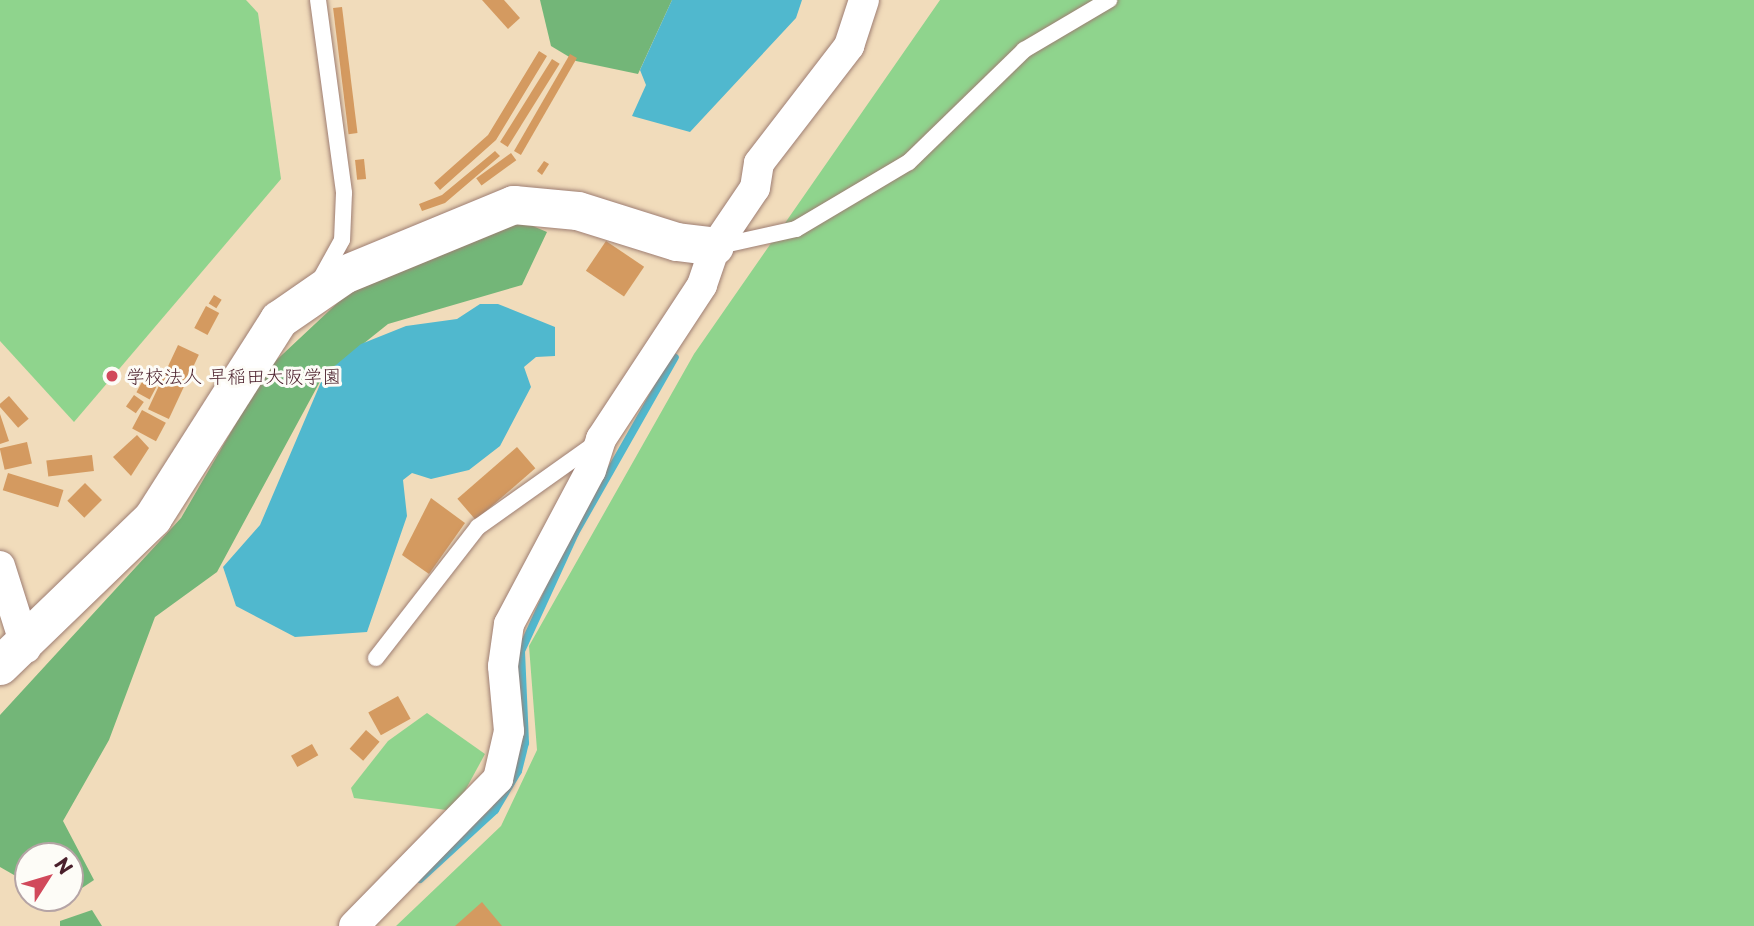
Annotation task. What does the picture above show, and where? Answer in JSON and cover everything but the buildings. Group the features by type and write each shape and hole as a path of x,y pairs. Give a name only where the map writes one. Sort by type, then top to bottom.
{"street":[{"path":"354,926 498,779 509,731 503,666 509,624 591,470 601,439 702,285 715,247 755,188 759,163 849,46 864,0"},
{"path":"13,657 153,518 279,320 344,275 514,205 578,211 677,242 715,247"},
{"path":"0,566 13,657"}],"lane":[{"path":"309,299 342,240 344,204 318,0"},
{"path":"715,247 796,229 909,162 1024,50 1109,0"},
{"path":"376,658 478,527 601,439"}],"green space":[{"path":"0,0 246,0 258,13 281,179 74,422 0,341"},
{"path":"540,0 672,0 638,74 576,61 551,46"},
{"path":"940,0 1754,0 1754,926 396,926 501,826 537,750 529,646 694,354"},
{"path":"521,221 547,232 522,285 388,324 323,376 217,572 155,617 109,740 63,821 74,842 14,842 14,875 0,867 0,715 181,518 268,368 347,294"},
{"path":"427,713 485,754 454,811 354,798 351,788 388,741"},
{"path":"84,861 94,880 84,887"},
{"path":"92,910 102,926 60,926 60,921"}],"water":[{"path":"672,0 802,0 796,18 690,132 632,116 646,85 640,70"},
{"path":"480,304 498,304 555,327 555,356 536,357 524,367 531,387 500,446 469,470 431,479 412,473 403,480 407,516 367,632 295,637 236,606 223,567 260,525 324,375 361,344 406,326 457,319"}],"waterway":[{"path":"420,879 495,810 518,771 525,743 521,651 575,533 675,357"}],"place":[{"name":"学校法人 早稲田大阪学園","path":"112,376"}]}
